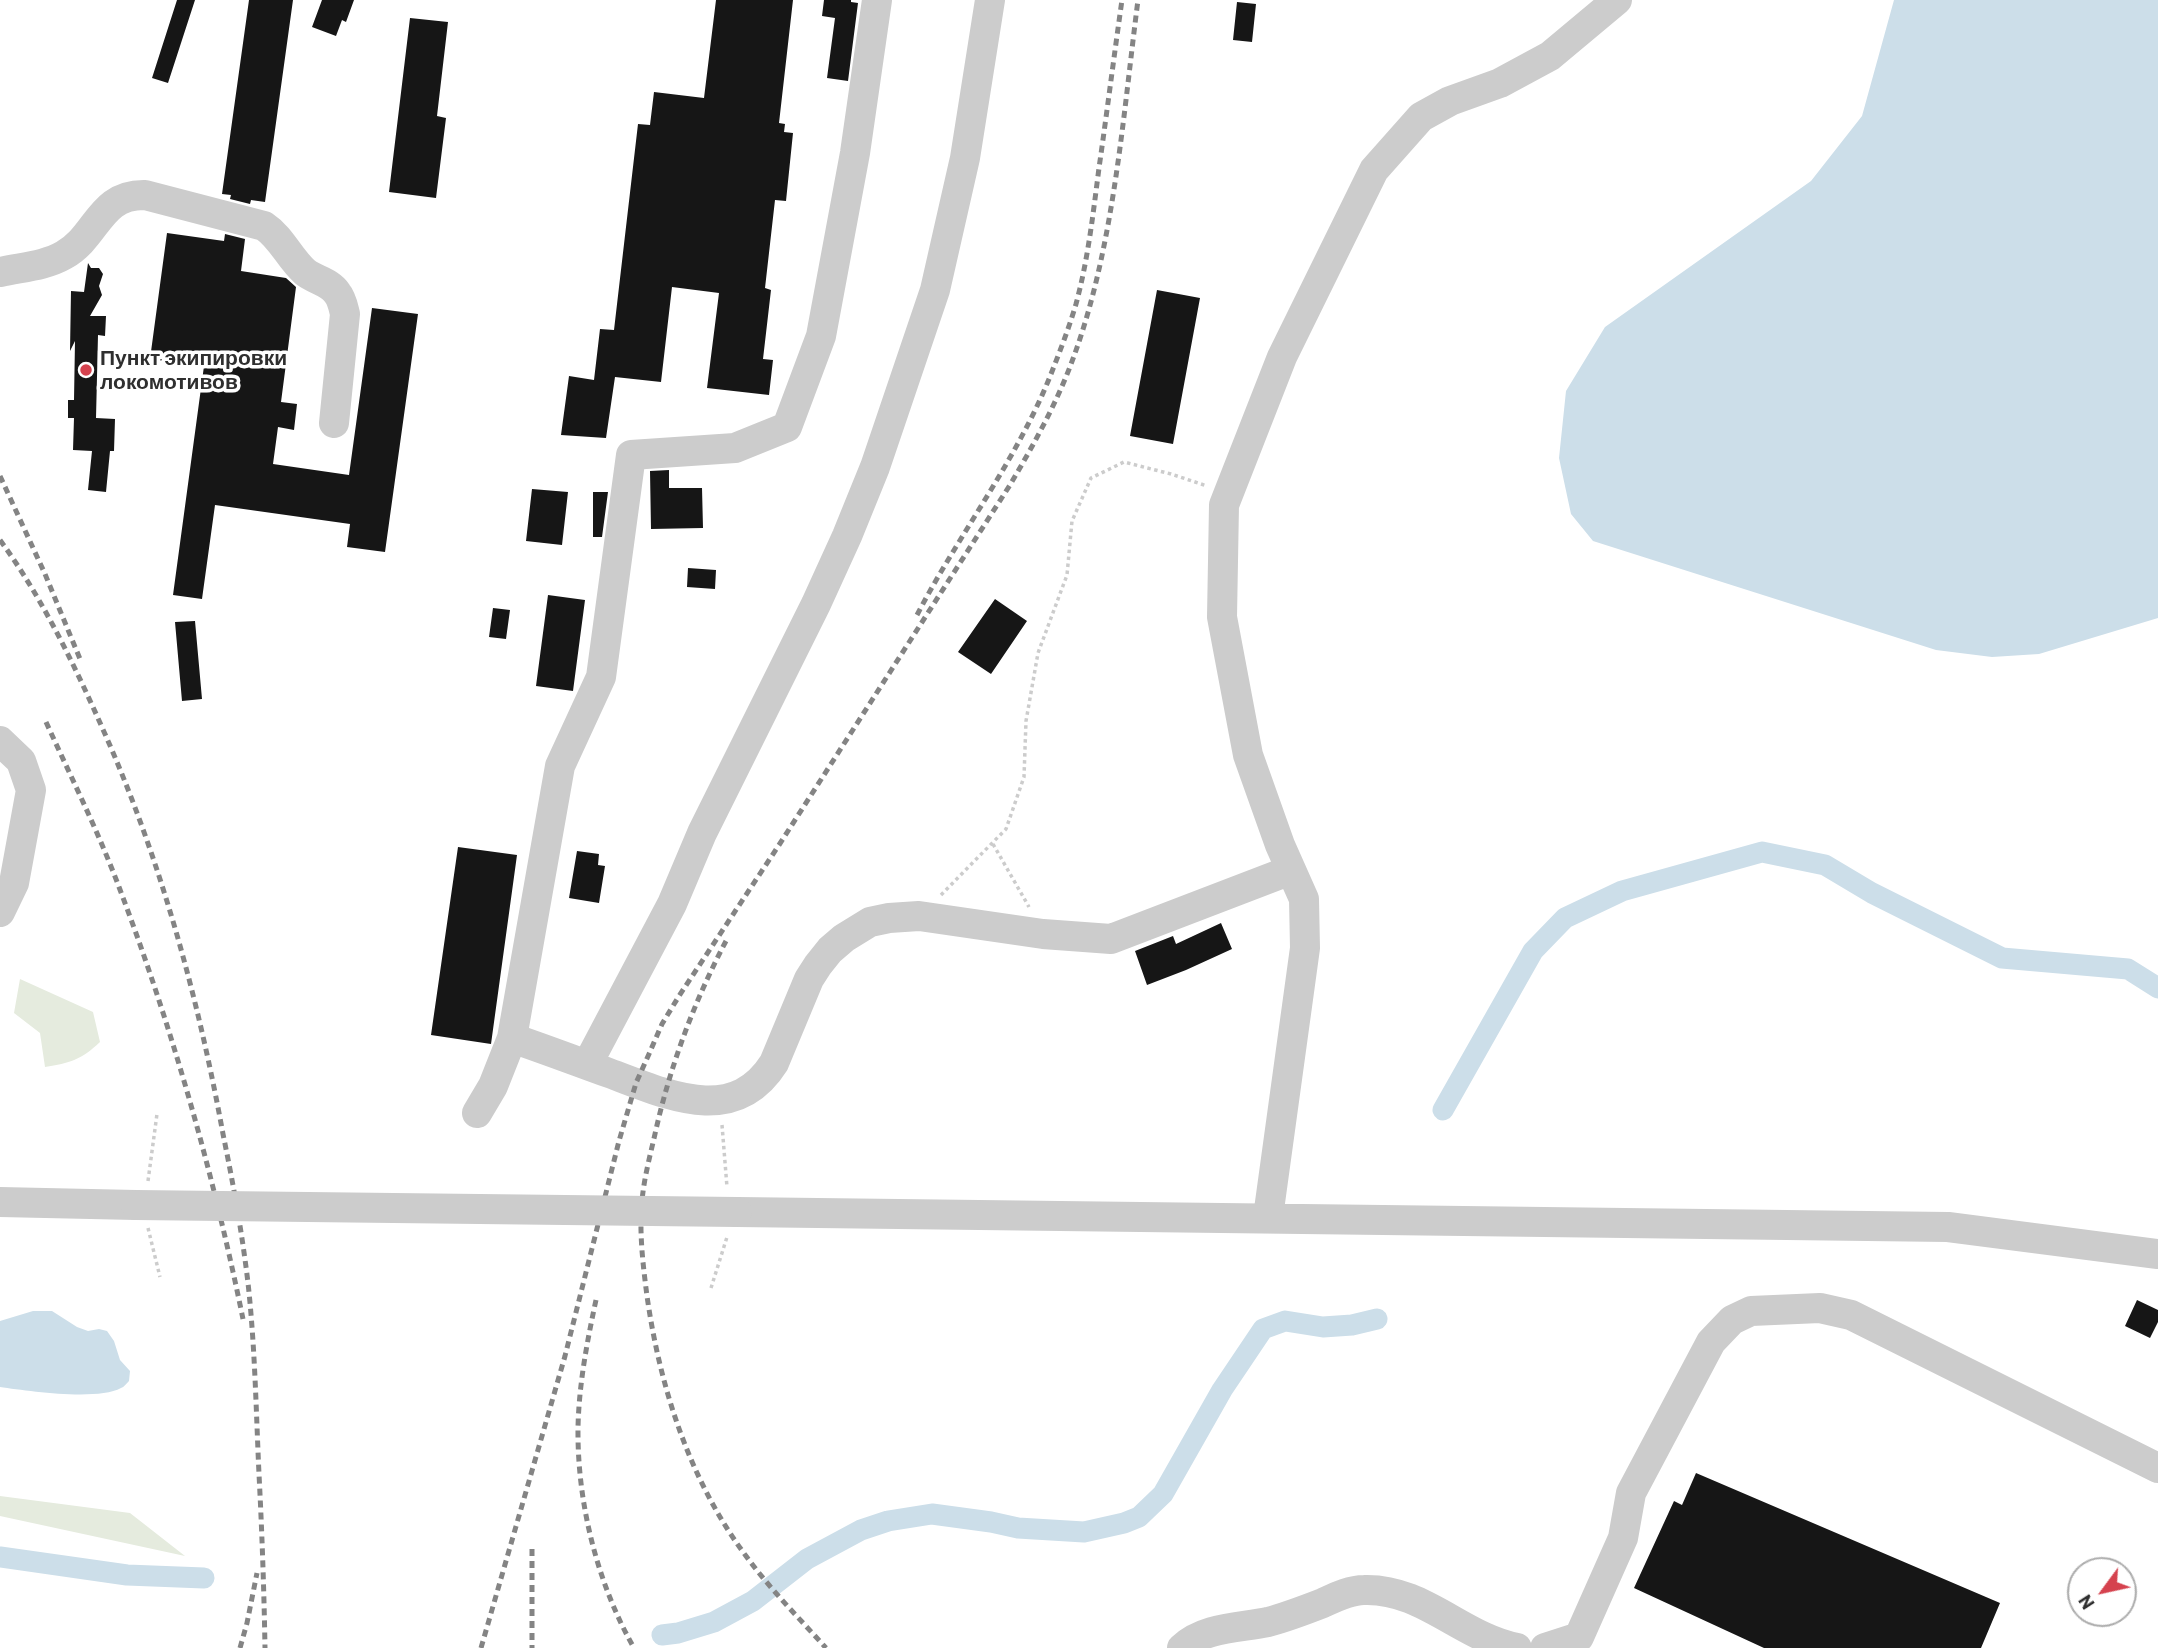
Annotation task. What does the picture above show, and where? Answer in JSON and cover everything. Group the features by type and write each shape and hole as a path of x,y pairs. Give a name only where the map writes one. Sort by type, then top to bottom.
{"street":[{"path":"477,1113 493,1086 512,1038 560,766 601,677 631,455 736,448 787,427 821,336 855,153 877,0"},
{"path":"587,1065 672,904 702,833 816,604 879,456 935,290 965,158 990,0"},
{"path":"1268,1217 1305,948 1304,899 1280,845 1248,755 1222,617 1224,505 1282,358 1374,170 1421,117 1450,101 1500,83 1550,56 1617,0"},
{"path":"0,272 64,256 75,248 107,209 127,197 145,195 264,226 279,238 304,271 318,281 330,285 342,301 345,314 334,423"},
{"path":"0,741 21,761 31,790 0,912"},
{"path":"512,1038 684,1099 713,1100 740,1095 761,1082 774,1063 809,979 830,950 870,922 919,916 1043,934 1111,939 1291,870"},
{"path":"0,1202 1948,1227 2158,1254"},
{"path":"1545,1648 1579,1637 1623,1538 1629,1503 1637,1481 1711,1342 1732,1320 1751,1311 1820,1308 1851,1315 2158,1468"},
{"path":"1182,1648 1189,1641 1205,1634 1282,1618 1343,1594 1362,1590 1389,1592 1412,1598 1434,1608 1484,1639 1517,1648"}],"path":[{"path":"919,916 1006,830 1024,777 1026,721 1038,653 1067,575 1072,521 1091,478 1124,461 1229,494"},
{"path":"993,843 1043,934"},
{"path":"157,1114 144,1205 160,1277"},
{"path":"711,1289 726,1244 731,1211 722,1125"}],"shaded area":[{"path":"20,979 93,1012 100,1042 75,1060 45,1067 40,1033 14,1013"},
{"path":"0,1496 130,1513 185,1556 0,1516"}],"water":[{"path":"1894,0 2158,0 2158,618 2039,654 1992,657 1936,650 1593,541 1571,514 1559,458 1566,391 1605,327 1811,181 1862,116"},
{"path":"33,1311 52,1311 88,1331 107,1331 114,1341 120,1360 130,1371 129,1381 121,1388 96,1394 62,1394 0,1387 0,1321"}],"building":[{"path":"177,0 195,0 168,83 152,78"},
{"path":"249,0 293,0 265,202 251,200 250,204 222,194"},
{"path":"322,0 354,0 346,22 342,20 336,36 312,27"},
{"path":"716,0 793,0 779,123 785,124 784,132 793,133 786,201 775,200 765,288 771,290 763,359 773,360 769,395 707,388 719,293 672,287 661,382 615,377 606,438 561,435 569,376 594,380 600,329 614,330 638,124 650,125 654,92 704,98"},
{"path":"824,0 851,0 858,3 848,81 827,78 835,18 822,16"},
{"path":"1237,2 1256,4 1252,42 1233,40"},
{"path":"410,18 448,22 437,116 446,118 436,198 389,192"},
{"path":"167,233 224,241 225,234 245,239 241,271 286,278 296,287 281,402 297,404 294,430 278,427 273,464 349,475 372,308 418,314 385,552 347,547 350,524 215,505 202,599 173,595 204,366 150,359"},
{"name":"Пункт экипировки локомотивов","path":"88,263 91,268 99,268 103,274 99,286 102,295 90,316 106,316 105,336 98,335 96,418 115,419 114,451 110,451 106,492 88,490 92,451 73,450 74,418 68,418 68,400 74,400 75,341 70,351 71,291 84,292"},
{"path":"1157,290 1200,298 1173,444 1130,436"},
{"path":"669,470 669,488 702,488 703,528 651,529 650,471"},
{"path":"532,489 568,492 562,545 526,541"},
{"path":"593,492 608,492 602,537 593,537"},
{"path":"688,568 716,570 715,589 687,587"},
{"path":"548,595 585,600 573,691 536,686"},
{"path":"995,599 1027,621 991,674 958,652"},
{"path":"493,608 510,610 506,639 489,637"},
{"path":"195,621 202,699 182,701 175,622"},
{"path":"458,847 517,855 491,1044 431,1035"},
{"path":"577,851 599,854 598,865 605,866 599,903 569,898"},
{"path":"1221,923 1232,949 1147,985 1135,951 1173,936 1176,944"},
{"path":"2137,1300 2158,1310 2158,1322 2150,1338 2125,1326"},
{"path":"1696,1473 2000,1603 1981,1648 1764,1648 1634,1588 1674,1501 1682,1505"}],"waterway":[{"path":"1443,1110 1533,951 1565,918 1622,891 1762,852 1825,865 1872,893 2002,958 2128,969 2158,988"},
{"path":"662,1635 714,1622 753,1601 807,1559 861,1530 888,1521 932,1514 1018,1528 1084,1532 1139,1517 1163,1494 1222,1390 1263,1329 1285,1321 1323,1327 1352,1325 1377,1319"},
{"path":"0,1557 127,1575 204,1578"}],"railway":[{"path":"917,615 1022,437 1051,374 1070,322 1090,237 1122,0"},
{"path":"481,1648 565,1356 619,1141 636,1083 662,1024 1010,485 1045,422 1068,373 1088,314 1108,226 1138,0"},
{"path":"0,476 80,659"},
{"path":"0,540 16,562 70,658 125,782 176,930 202,1032 234,1189 248,1283 255,1378 265,1648"},
{"path":"46,722 111,866 157,993 205,1155 243,1319"},
{"path":"726,941 684,1035 649,1159 641,1225 647,1296 669,1399 693,1465 709,1497 755,1568 826,1648"},
{"path":"596,1300 580,1395 578,1427 581,1484 600,1569 634,1648"},
{"path":"532,1549 532,1648"},
{"path":"240,1648 257,1573"}],"place":[{"name":"Пункт экипировки локомотивов","path":"86,370"}]}
